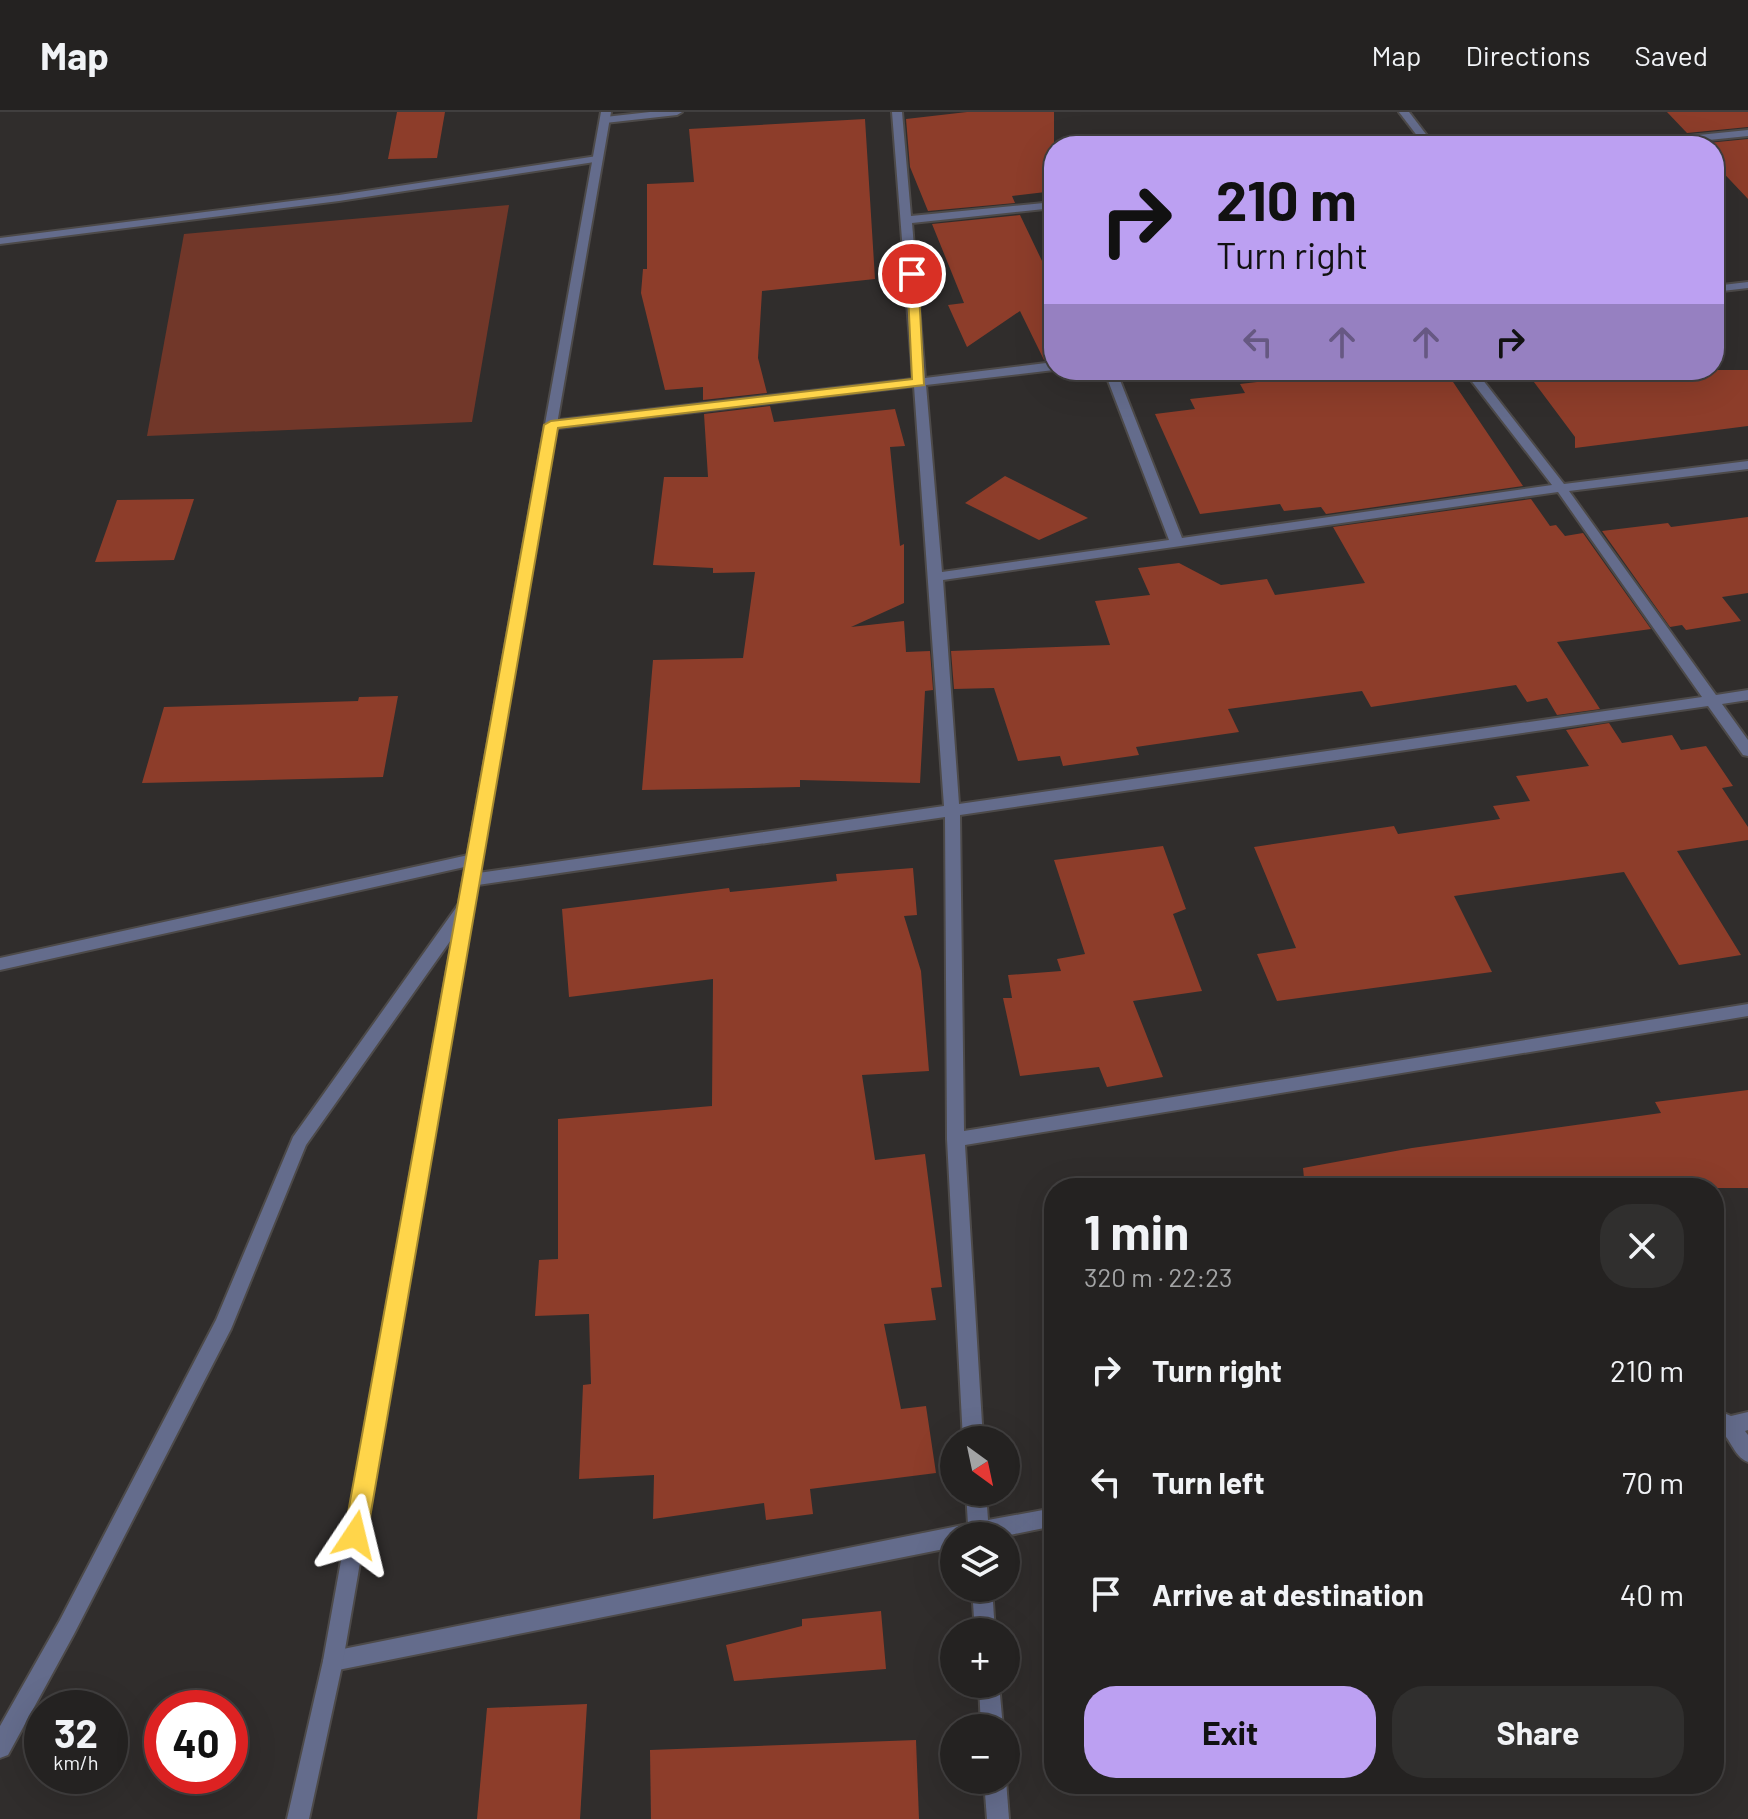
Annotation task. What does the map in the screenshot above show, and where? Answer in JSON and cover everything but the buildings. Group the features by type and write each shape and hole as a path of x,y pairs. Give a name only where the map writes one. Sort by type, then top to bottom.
{"street":[{"path":"298,1819 333,1661 605,116 677,112"},
{"path":"897,112 908,220 952,812 956,1139 972,1426"},
{"path":"1404,112 1422,136"},
{"path":"1718,136 1748,133"},
{"path":"0,241 339,198 597,159"},
{"path":"908,220 1044,206"},
{"path":"1724,288 1748,285"},
{"path":"551,425 1044,367"},
{"path":"1114,380 1177,543"},
{"path":"1477,380 1561,488 1748,751"},
{"path":"936,577 1561,488 1748,465"},
{"path":"471,880 1748,695"},
{"path":"0,964 473,860"},
{"path":"0,1747 67,1627 224,1323 299,1142 464,909"},
{"path":"956,1139 1748,1010"},
{"path":"1731,1421 1748,1453"},
{"path":"1020,1525 1044,1519"},
{"path":"333,1661 940,1539"},
{"path":"996,1794 998,1819"}],"shaded area":[{"path":"509,205 472,422 147,436 184,234"}],"route":[{"path":"355,1535 551,425 919,382 912,274"}]}
